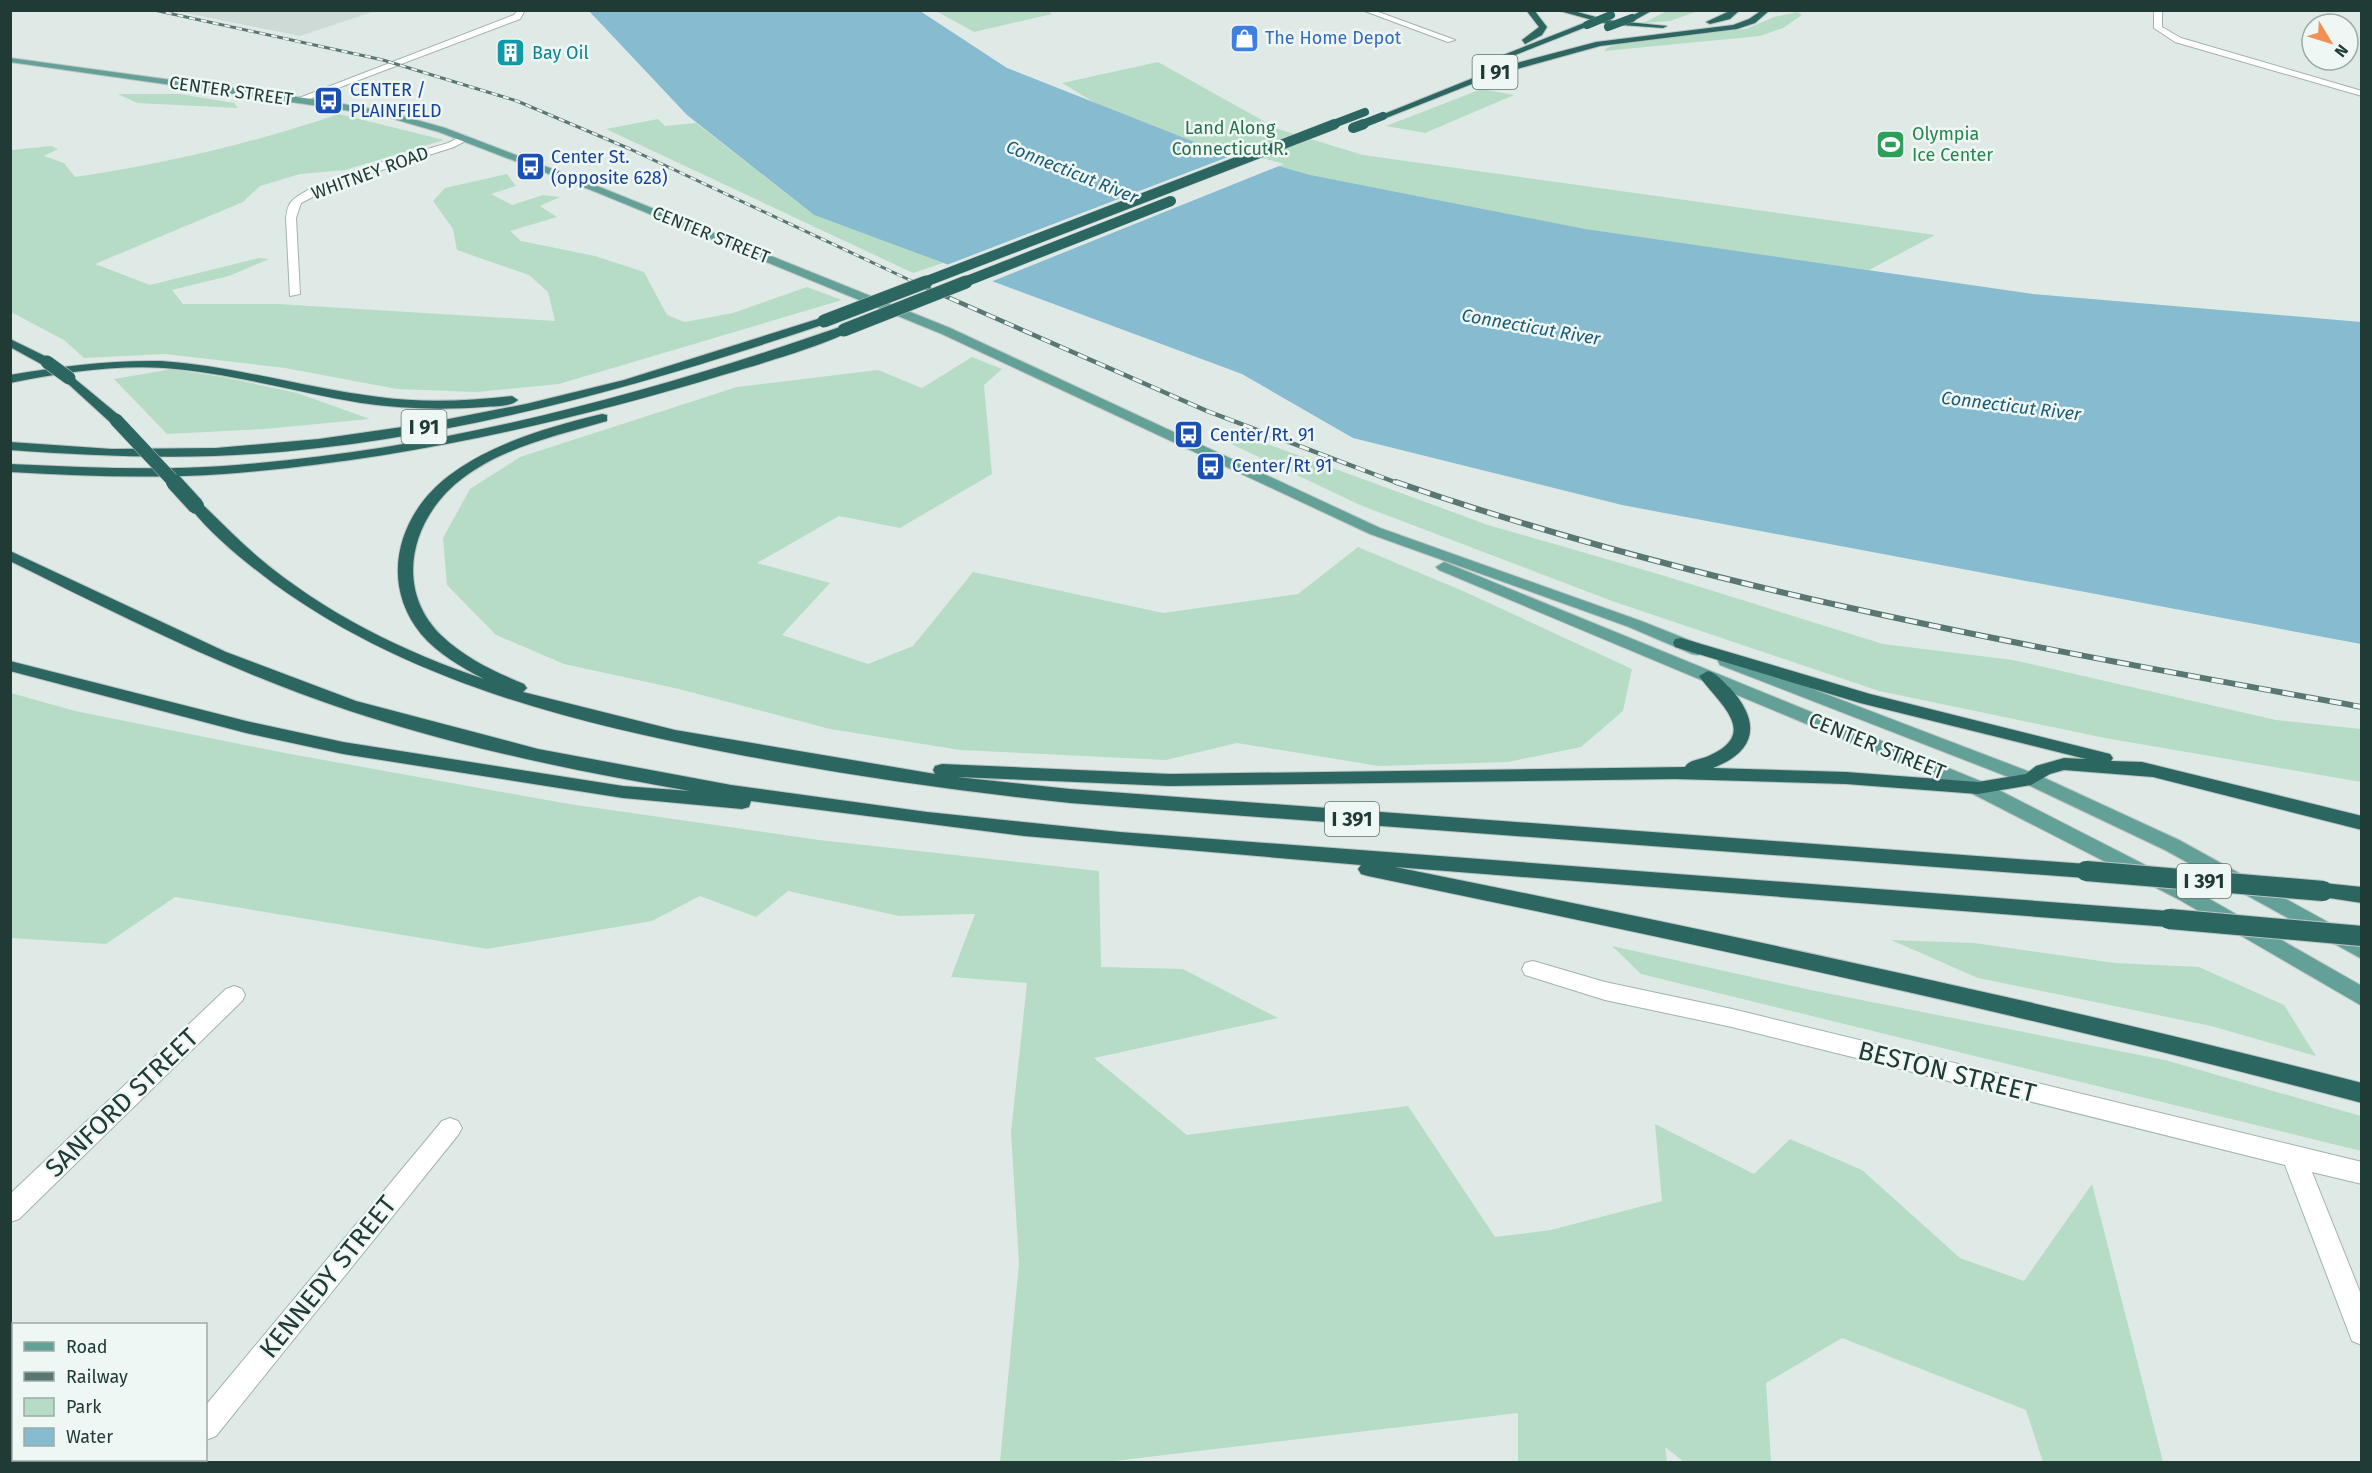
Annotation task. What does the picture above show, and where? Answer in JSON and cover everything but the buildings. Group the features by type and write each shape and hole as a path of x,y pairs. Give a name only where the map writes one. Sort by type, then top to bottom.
{"highway":[{"path":"1477,66 1541,32 1542,23 1529,10"},
{"path":"1559,10 1607,22 1666,26 1717,22 1739,17 1753,10"},
{"path":"1599,31 1650,10"},
{"path":"1666,26 1713,22 1737,10"},
{"path":"1492,74 1599,44 1739,26 1755,20 1767,10"},
{"name":"I 91","path":"1468,71 1614,14"},
{"name":"I 91","path":"1240,173 1581,38"},
{"name":"I 91","path":"10,446 100,451 187,451 282,445 377,434 480,417 560,400 745,348 824,321 1370,110"},
{"name":"I 91","path":"10,468 82,472 170,472 275,464 376,452 472,436 594,408 786,351 1185,195"},
{"path":"10,342 47,362 69,378 116,420 230,540 278,581 312,605 419,662 499,692 624,726"},
{"path":"10,379 97,366 164,364 207,369 373,401 407,404 474,404 571,391 745,348"},
{"path":"624,726 513,686 477,668 443,646 420,622 407,588 404,556 411,532 424,508 441,489 494,454 530,440 687,390 786,351"},
{"path":"10,555 152,625 243,665 348,704 407,722 492,745 609,770 835,805"},
{"path":"1681,643 1866,699 2361,823"},
{"path":"10,666 223,722 343,748 633,793 753,803 835,805"},
{"path":"1675,772 1716,762 1736,747 1742,730 1739,713 1708,676"},
{"name":"I 391","path":"624,726 831,764 1028,792 1162,805 2086,872 2361,895"},
{"path":"831,764 1170,780 1675,772 1846,778 1978,788 2031,779 2043,770 2064,764 2153,771"},
{"name":"I 391","path":"835,805 1048,832 1292,853 2169,919 2361,936"},
{"path":"1292,853 1547,905 1953,993 2210,1052 2361,1093"}],"main road":[{"name":"CENTER STREET","path":"10,60 298,100 397,117 464,138 946,330 1375,531 1417,555 1543,610 1978,788 2185,894 2361,997"},
{"name":"CENTER STREET","path":"1375,531 1681,643 2031,779 2172,845 2361,951"}],"street":[{"path":"298,100 517,17 522,10"},
{"path":"1365,10 1451,40"},
{"path":"2158,10 2158,28 2178,40 2361,94"},
{"name":"WHITNEY ROAD","path":"294,294 291,218 292,206 297,201 335,182 451,145 464,138"},
{"name":"BESTON STREET","path":"1533,969 1605,991 1732,1018 2361,1173"},
{"name":"SANFORD STREET","path":"10,1211 234,994"},
{"name":"KENNEDY STREET","path":"207,1425 450,1128"},
{"path":"2294,1157 2361,1332"}],"shaded area":[{"path":"176,11 375,11 300,36"}],"green space":[{"path":"1047,10 1052,14 974,32 936,11"},
{"path":"1667,11 1698,11 1670,21 1643,23"},
{"path":"1797,12 1802,15 1783,28 1760,36 1604,51 1608,47 1627,42 1746,29 1774,17"},
{"name":"Land Along Connecticut R.","path":"1158,62 1278,129 1363,155 1935,235 1869,270 1315,193 1100,106 1062,83"},
{"path":"1482,89 1514,95 1425,133 1386,126"},
{"path":"118,94 180,94 234,103 238,108 137,103"},
{"path":"339,114 444,140 345,170 300,174 260,186 243,202 95,264 150,285 259,258 269,259 229,276 172,290 183,304 278,304 555,321 548,292 529,275 457,250 453,229 433,201 445,188 507,174 516,186 491,194 512,205 543,195 560,197 540,206 557,217 510,231 521,241 595,256 644,272 667,315 685,322 733,313 807,287 842,300 559,384 476,392 397,389 285,368 165,354 84,358 64,340 11,312 11,150 51,146 58,149 44,156 64,163 75,177 208,152"},
{"path":"658,119 665,126 696,123 814,215 943,263 913,273 606,129"},
{"path":"972,357 1002,369 984,385 992,474 900,528 839,516 757,563 830,583 782,635 868,664 913,646 973,572 1163,613 1298,594 1358,547 1463,591 1632,669 1623,711 1581,747 1508,762 1379,766 1237,743 1166,760 960,750 830,729 679,689 564,664 496,635 447,585 443,538 470,489 520,457 737,387 878,370 922,388"},
{"path":"172,369 297,393 370,419 264,429 167,434 114,379"},
{"path":"1243,435 1488,525 1665,576 1883,644 2013,660 2276,720 2361,729 2361,782 2105,738 1879,691 1612,601 1360,505 1227,442"},
{"path":"11,693 75,711 285,753 569,804 819,840 1099,871 1101,967 1183,969 1278,1018 1094,1058 1187,1135 1408,1106 1495,1237 1551,1230 1662,1201 1655,1124 1754,1174 1790,1139 1862,1170 1960,1258 2024,1281 2092,1184 2163,1462 2043,1462 2026,1410 1842,1338 1766,1383 1771,1462 1684,1462 1665,1447 1667,1462 1518,1462 1518,1413 1106,1462 1000,1462 1019,1264 1011,1132 1027,983 951,977 975,914 899,916 788,891 756,917 700,896 652,921 487,949 175,897 106,944 11,938"},
{"path":"1891,940 1974,943 2115,963 2199,967 2284,1005 2316,1056 2211,1026 1978,978"},
{"path":"1612,946 1806,989 2165,1060 2361,1116 2361,1151 1641,974"}],"water":[{"name":"Connecticut River","path":"589,11 920,11 1007,68 1197,143 1310,175 1585,229 2033,294 2361,322 2361,644 1622,505 1353,438 1242,374 814,215 687,115"}],"pier":[{"path":"1241,152 1284,164 988,283 944,266"}],"railway":[{"path":"154,10 383,60 517,101 630,149 916,283"},
{"path":"913,282 1207,411 1400,484"},
{"path":"1396,482 1514,521 1754,586 1996,639 2362,707"}],"place":[{"name":"The Home Depot","path":"1244,38"},
{"name":"Bay Oil","path":"511,53"},
{"name":"CENTER / PLAINFIELD","path":"329,100"},
{"name":"Olympia Ice Center","path":"1891,144"},
{"name":"Center St. (opposite 628)","path":"530,167"},
{"name":"Center/Rt. 91","path":"1189,435"},
{"name":"Center/Rt 91","path":"1211,466"}]}
